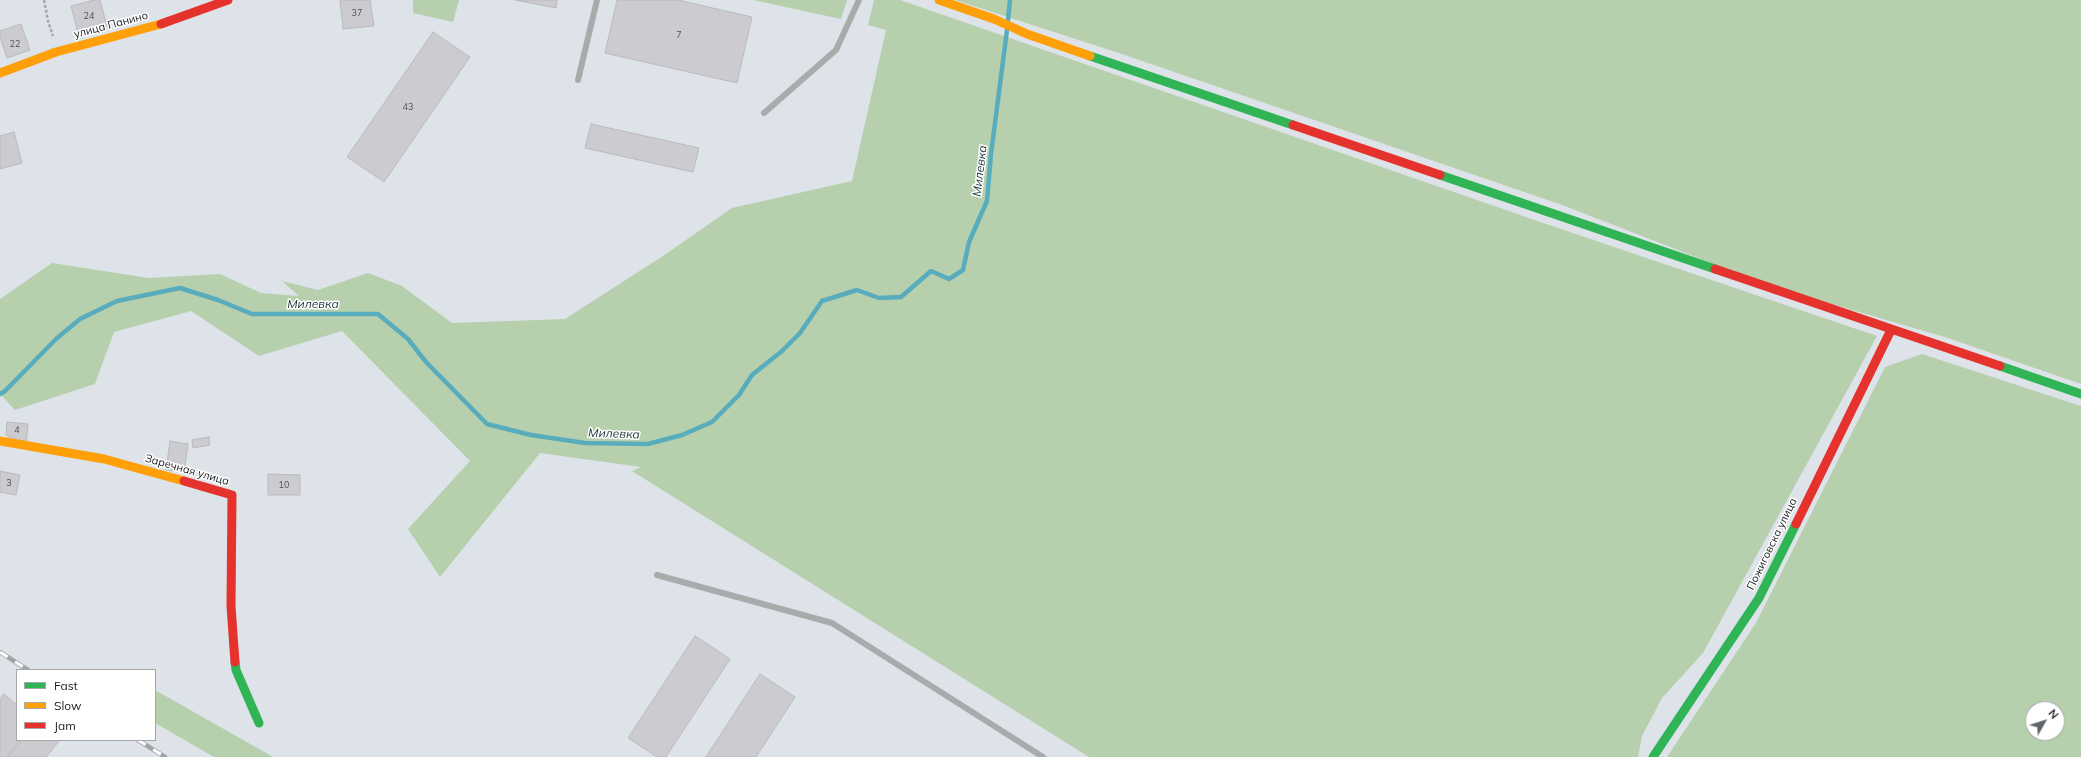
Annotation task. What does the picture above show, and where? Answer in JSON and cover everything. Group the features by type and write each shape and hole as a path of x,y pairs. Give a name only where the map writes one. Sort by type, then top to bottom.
{"street":[{"name":"улица Панино","path":"0,73 56,52 178,19 228,0"},
{"path":"938,0 994,19 1027,34 2081,394"},
{"name":"Пожиговска улица","path":"1653,757 1759,598 1891,330"},
{"name":"Заречная улица","path":"0,441 104,459 232,495 231,606 236,670 259,723"}],"lane":[{"path":"578,80 597,0"},
{"path":"764,113 836,50 859,0"},
{"path":"657,575 832,623 1043,757"}],"path":[{"path":"44,0 56,52"}],"green space":[{"path":"413,0 459,0 453,22 413,13"},
{"path":"753,0 847,0 841,19"},
{"path":"874,0 900,0 1552,226 1877,336 1703,653 1662,698 1642,736 1638,757 1089,757 632,471 641,467 540,453 440,577 408,529 470,461 342,331 259,356 191,311 114,332 95,384 15,410 0,394 0,299 52,263 149,278 220,274 261,293 299,296 282,281 318,290 368,273 402,286 452,323 565,319 663,256 732,208 852,181 886,30 868,25"},
{"path":"955,0 2081,0 2081,384 1948,338 1770,286 1565,206 1119,53"},
{"path":"1922,354 2081,406 2081,757 1667,757 1756,623 1885,367"},
{"path":"156,691 273,757 214,757 156,724"}],"building":[{"path":"94,0 100,0 107,26 78,33 71,6"},
{"path":"340,0 370,0 374,26 343,29"},
{"path":"515,0 557,0 556,8"},
{"path":"617,0 678,0 752,17 737,83 605,53"},
{"path":"21,24 30,50 7,58 0,37 0,31"},
{"path":"433,32 470,57 384,182 347,157"},
{"path":"591,124 699,148 693,172 585,148"},
{"path":"14,132 22,163 0,169 0,136"},
{"path":"7,422 28,424 26,445 6,435"},
{"path":"209,437 210,445 193,448 192,440"},
{"path":"170,441 188,444 184,472 166,470"},
{"path":"0,471 20,475 16,495 0,492"},
{"path":"268,474 300,475 300,495 268,495"},
{"path":"695,636 730,659 666,757 657,757 628,738"},
{"path":"760,674 795,697 756,757 706,757"},
{"path":"4,694 16,704 16,741 19,741 7,757 0,757 0,699"},
{"path":"21,741 59,741 46,757 8,757"}],"waterway":[{"name":"Милевка","path":"1008,20 1010,0"},
{"name":"Милевка","path":"0,394 5,391 56,339 80,319 117,301 180,288 218,300 252,314 378,314 408,339 426,362 487,424 531,435 585,443 648,444 682,435 712,422 739,395 752,375 782,351 800,333 822,301 857,290 879,298 901,297 931,271 949,279 963,270 969,242 987,201 991,154 1007,30"}],"railway":[{"path":"0,652 26,669"},
{"path":"140,741 165,757"}],"traffic: fast":[{"path":"1090,56 1293,125"},
{"path":"1440,175 1715,269"},
{"path":"2000,366 2081,394"},
{"path":"1653,757 1759,598 1796,524"},
{"path":"235,662 236,670 259,723"}],"traffic: slow":[{"path":"939,0 994,19 1027,34 1090,56"},
{"path":"0,73 56,52 161,24"},
{"path":"0,441 104,459 184,481"}],"traffic: jam":[{"path":"161,24 228,0"},
{"path":"1293,125 1440,175"},
{"path":"1715,269 2000,366"},
{"path":"1796,524 1891,330"},
{"path":"184,481 232,495 231,606 235,662"}]}
